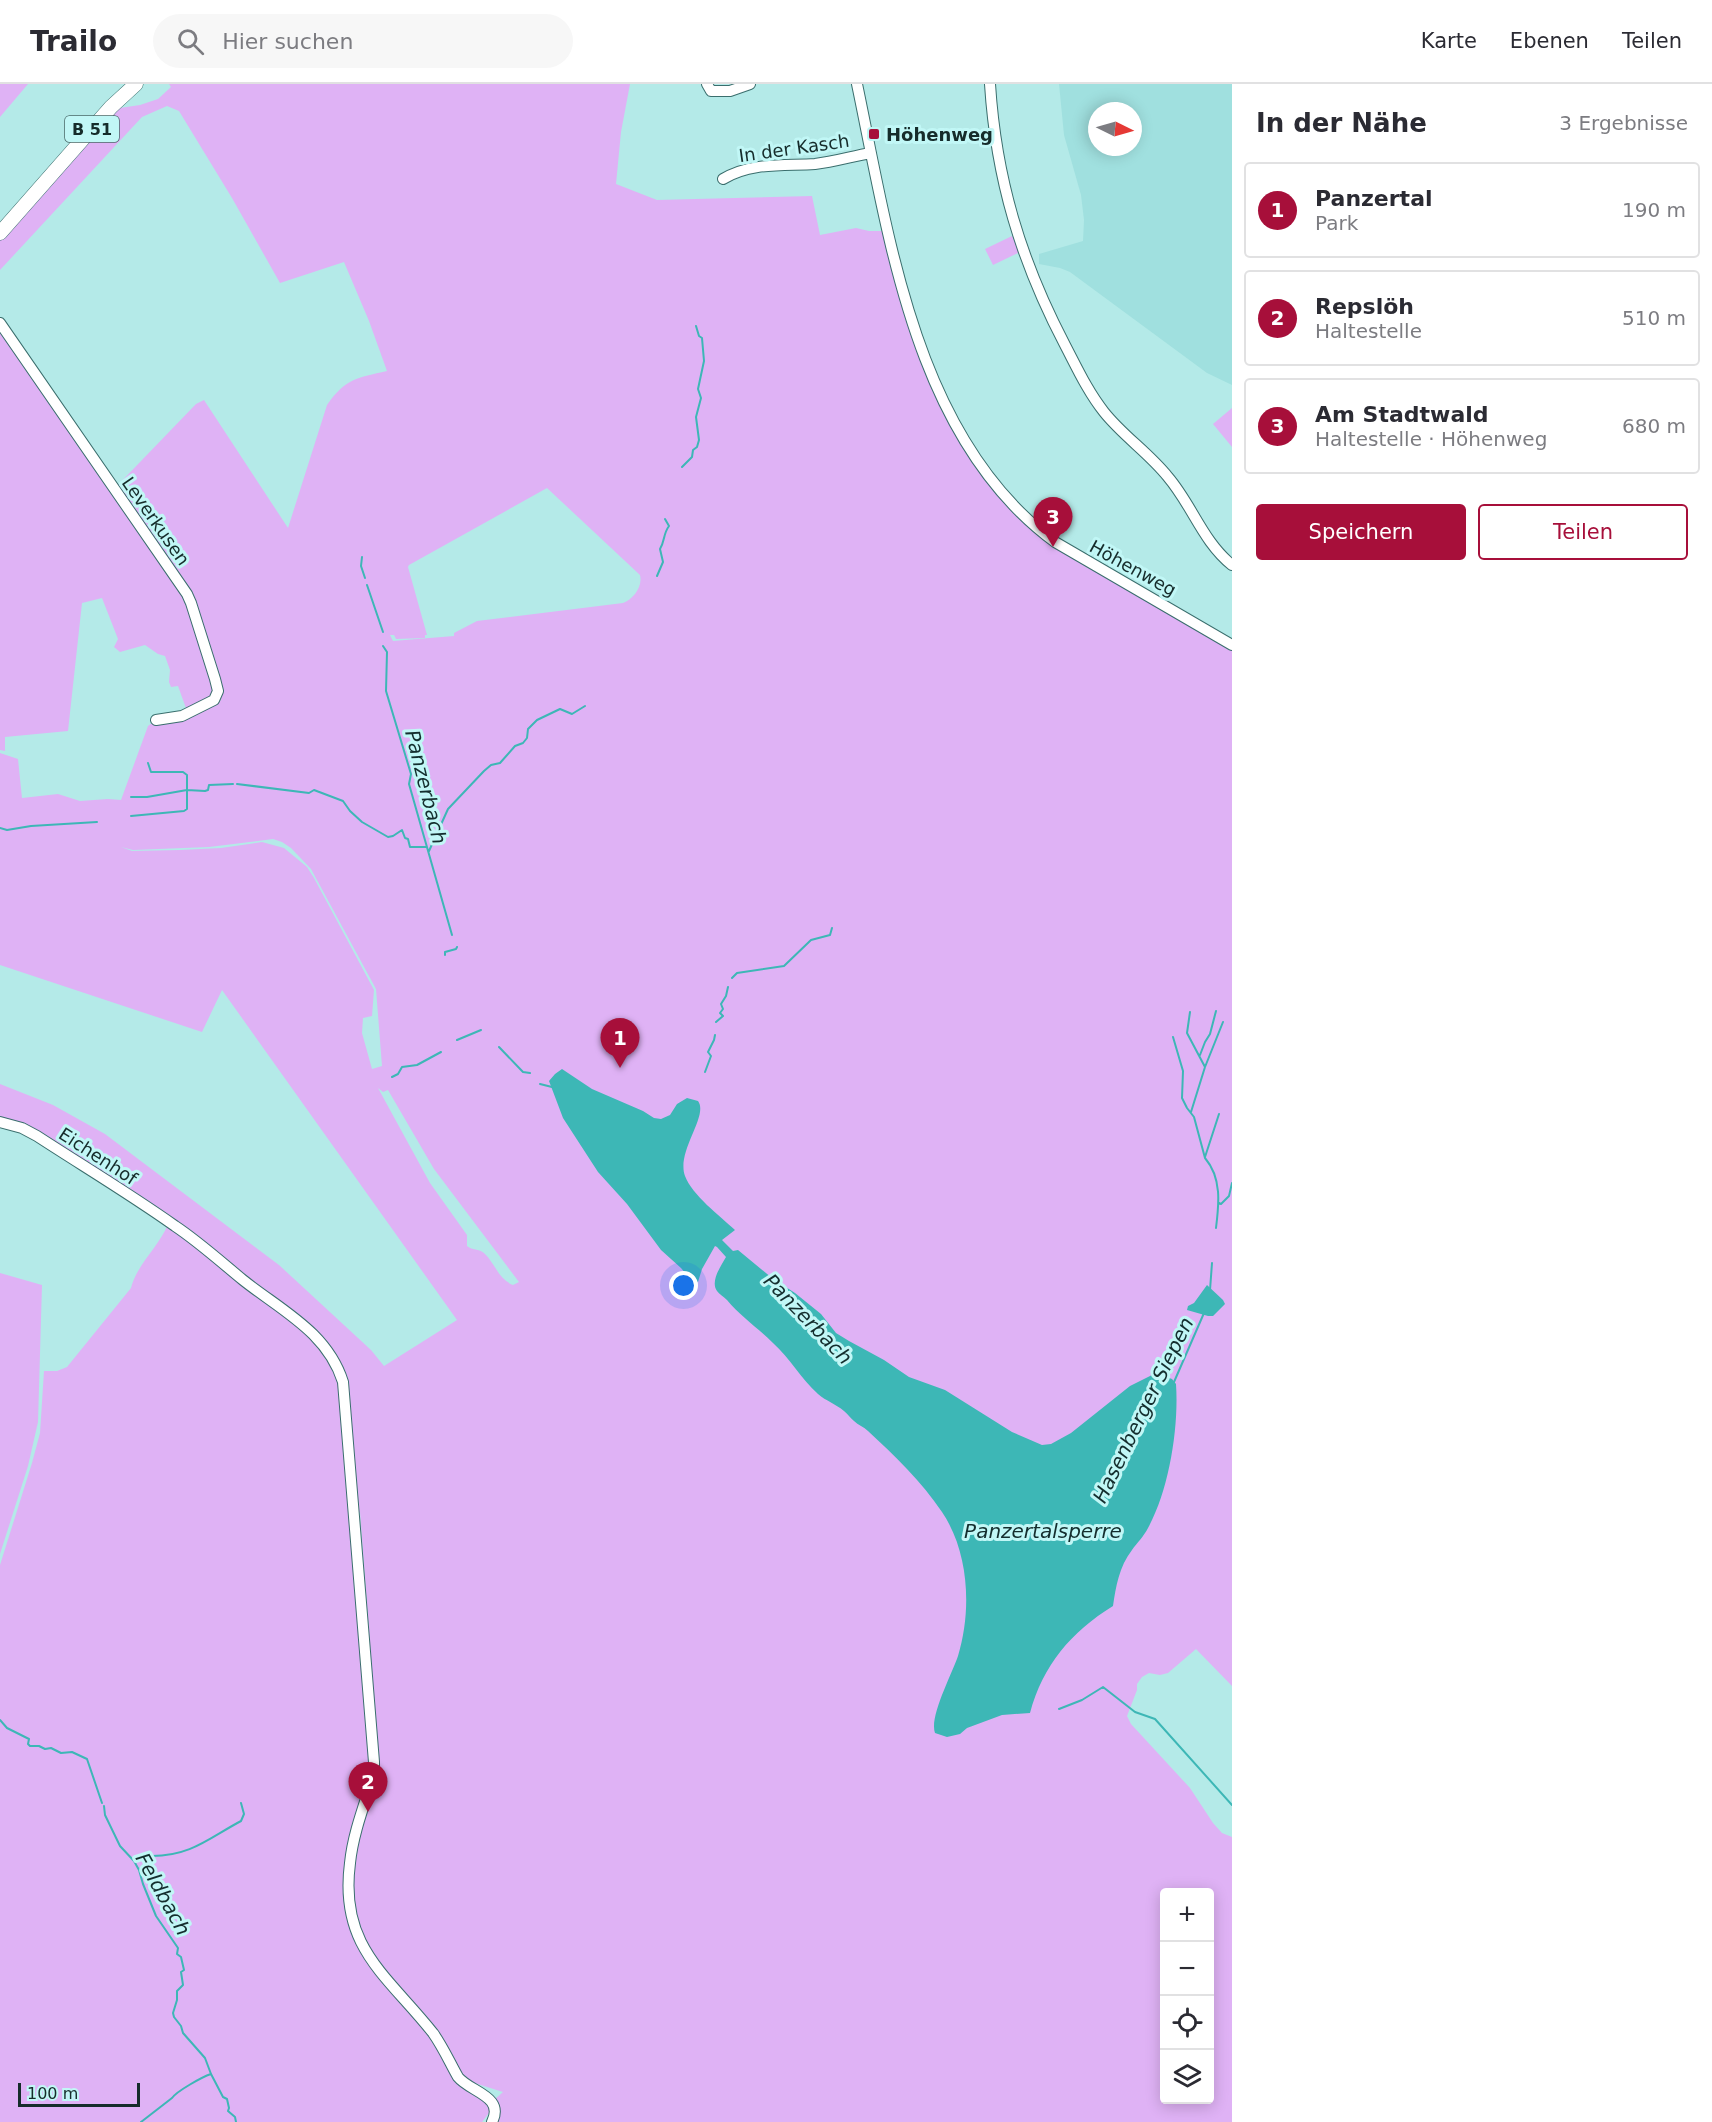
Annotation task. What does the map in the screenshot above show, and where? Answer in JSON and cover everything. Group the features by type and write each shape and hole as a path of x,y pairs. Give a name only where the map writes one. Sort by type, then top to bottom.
{"main road":[{"name":"B 51","path":"0,233 111,107 136,84"}],"street":[{"path":"707,84 711,91 721,92 750,84"},
{"name":"Höhenweg","path":"857,84 902,288 918,342 944,401 985,470 1029,522 1055,543 1232,645"},
{"path":"990,84 994,132 1005,195 1028,265 1053,321 1083,380 1103,411 1120,430 1144,450 1169,478 1210,543 1232,565"},
{"name":"In der Kasch","path":"723,178 737,171 755,167 818,164 871,153"},
{"name":"Leverkusen","path":"0,323 191,603 215,679 217,695 214,700 182,716 156,720"},
{"name":"Eichenhof","path":"0,1122 22,1128 37,1136 174,1225 313,1332 323,1343 340,1372 344,1382 374,1762 374,1774 350,1863 350,1915 363,1947 394,1990 433,2033 460,2080 493,2103 495,2115 492,2122"}],"shaded area":[{"path":"0,84 28,84 0,117"},
{"path":"169,84 630,84 621,132 616,184 657,200 812,196 820,235 856,228 888,231 909,315 929,371 956,426 1010,500 1055,542 1232,645 1232,1686 1196,1649 1168,1673 1160,1675 1149,1673 1142,1677 1137,1684 1127,1716 1131,1724 1190,1788 1213,1823 1222,1833 1232,1837 1232,2122 494,2122 498,2115 494,2100 503,2092 468,2081 375,1961 358,1934 351,1905 352,1864 360,1829 376,1786 379,1764 360,1512 353,1520 370,1775 348,1857 346,1888 350,1924 362,1951 390,1990 435,2041 457,2080 489,2102 492,2109 482,2122 0,2122 0,1565 40,1433 44,1371 57,1371 67,1367 131,1288 138,1271 168,1224 302,1326 329,1356 341,1385 345,1380 327,1344 309,1326 243,1277 183,1228 34,1131 14,1122 0,1119 0,1084 53,1105 105,1134 279,1265 371,1350 384,1366 457,1320 222,990 202,1032 0,965 0,753 18,759 22,798 58,794 80,801 121,800 148,726 156,720 173,721 187,718 221,700 216,677 213,680 213,694 200,705 187,711 178,686 171,687 169,682 170,670 165,656 145,645 120,652 114,647 118,639 102,598 82,603 68,731 5,737 5,751 0,750 0,328 183,593 187,591 115,488 196,404 204,400 288,528 327,405 340,389 353,380 387,371 344,262 280,283 179,111 167,106 142,117 0,270 0,240 99,128 120,108 158,99 171,87","holes":["547,488 640,575 640,584 630,599 623,603 477,621 454,633 454,636 393,641 390,635 394,635 396,639 425,638 427,635 409,565","273,839 291,848 311,869 376,989 382,1066 372,1069 362,1033 363,1018 372,1016 374,990 307,867 284,848 262,842 221,848 180,850 132,851 121,847 133,850 209,847","378,1088 383,1092 388,1090 434,1169 519,1282 513,1285 508,1282 484,1253 467,1246 467,1235 430,1183"]},
{"path":"1059,84 1232,84 1232,385 1207,373 1070,272 1039,264 1039,254 1083,241 1084,220 1081,195 1064,135"},
{"path":"1012,236 1020,252 993,265 985,249"},
{"path":"1232,408 1232,447 1213,424"},
{"path":"0,1273 42,1285 38,1422 28,1466 0,1554"}],"water":[{"name":"Panzertalsperre","path":"562,1069 592,1089 654,1118 661,1119 670,1115 677,1104 687,1098 698,1101 699,1116 683,1166 685,1176 700,1198 735,1230 722,1240 733,1251 738,1250 821,1314 836,1333 909,1377 945,1390 1012,1432 1042,1445 1051,1444 1071,1433 1130,1386 1156,1373 1172,1379 1176,1384 1176,1420 1171,1458 1162,1496 1155,1513 1146,1531 1124,1563 1113,1606 1084,1627 1061,1651 1043,1680 1030,1713 1002,1715 967,1728 960,1734 947,1737 935,1733 935,1717 958,1656 965,1620 963,1563 951,1528 934,1501 898,1459 844,1411 818,1394 779,1349 718,1292 715,1287 715,1278 726,1257 717,1247 715,1246 702,1269 698,1282 691,1280 661,1250 627,1204 598,1172 563,1118 549,1081"},
{"path":"1207,1285 1225,1304 1213,1316 1187,1310 1188,1306 1194,1303"}],"waterway":[{"path":"682,467 692,457 699,440 696,417 701,398 698,389 704,361 702,338 696,326"},
{"path":"657,576 663,562 660,549 669,526 665,519"},
{"name":"Panzerbach","path":"362,557 361,566 365,578"},
{"name":"Panzerbach","path":"367,585 383,632"},
{"name":"Panzerbach","path":"383,646 387,652 386,691 411,774 409,784 452,935"},
{"path":"429,851 448,809 484,771 491,765 500,763 515,746 523,743 527,738 528,729 537,720 560,709 572,714 585,706"},
{"path":"131,797 147,797 187,790 187,775 183,772 151,772 148,763"},
{"path":"131,816 184,811 187,809 187,790 205,791 208,790 209,785 233,784"},
{"path":"237,784 309,793 314,790 343,801 362,822 388,837 402,830 410,847 427,847"},
{"path":"0,828 7,830 31,826 97,822"},
{"path":"732,978 737,973 784,966 811,940 830,935 832,928"},
{"name":"Panzerbach","path":"445,955 445,952 457,947"},
{"path":"716,1022 723,1016 720,1013 723,1009 721,1004 728,987"},
{"path":"1200,1055 1210,1034 1216,1011"},
{"path":"1190,1012 1187,1033 1205,1067"},
{"path":"1191,1112 1205,1067 1223,1022"},
{"path":"457,1040 481,1030"},
{"path":"705,1072 711,1056 708,1052 715,1035"},
{"name":"Hasenberger Siepen","path":"1173,1037 1183,1071 1182,1098 1194,1117 1205,1158 1217,1183 1216,1228"},
{"name":"Panzerbach","path":"499,1047 523,1072 530,1073"},
{"path":"392,1077 398,1074 402,1067 417,1065 441,1052"},
{"name":"Panzerbach","path":"540,1084 552,1087"},
{"path":"1205,1157 1219,1114"},
{"path":"1219,1203 1221,1204 1229,1196 1232,1183"},
{"name":"Hasenberger Siepen","path":"1210,1290 1212,1263"},
{"name":"Hasenberger Siepen","path":"1174,1382 1204,1313"},
{"name":"Panzerbach","path":"1059,1709 1082,1700 1103,1687 1135,1712 1155,1719 1232,1805"},
{"name":"Feldbach","path":"0,1720 7,1728 29,1739 30,1746 51,1748 61,1753 72,1752 87,1759 102,1803"},
{"path":"139,1870 152,1856 178,1853 189,1849 241,1821 244,1814 241,1803"},
{"name":"Feldbach","path":"104,1806 105,1815 120,1846 139,1870 156,1916 178,1948 177,1954 181,1957 184,1970 181,1972 183,1985 177,1991 174,2017 183,2033 205,2058 223,2097 227,2099 228,2111 235,2117 236,2122"},
{"path":"141,2122 184,2088 211,2074"}],"place":[{"name":"Höhenweg","path":"874,134"},
{"name":"Am Stadtwald","path":"1053,547"},
{"name":"Panzertal","path":"620,1068"},
{"name":"Repslöh","path":"368,1812"}]}
